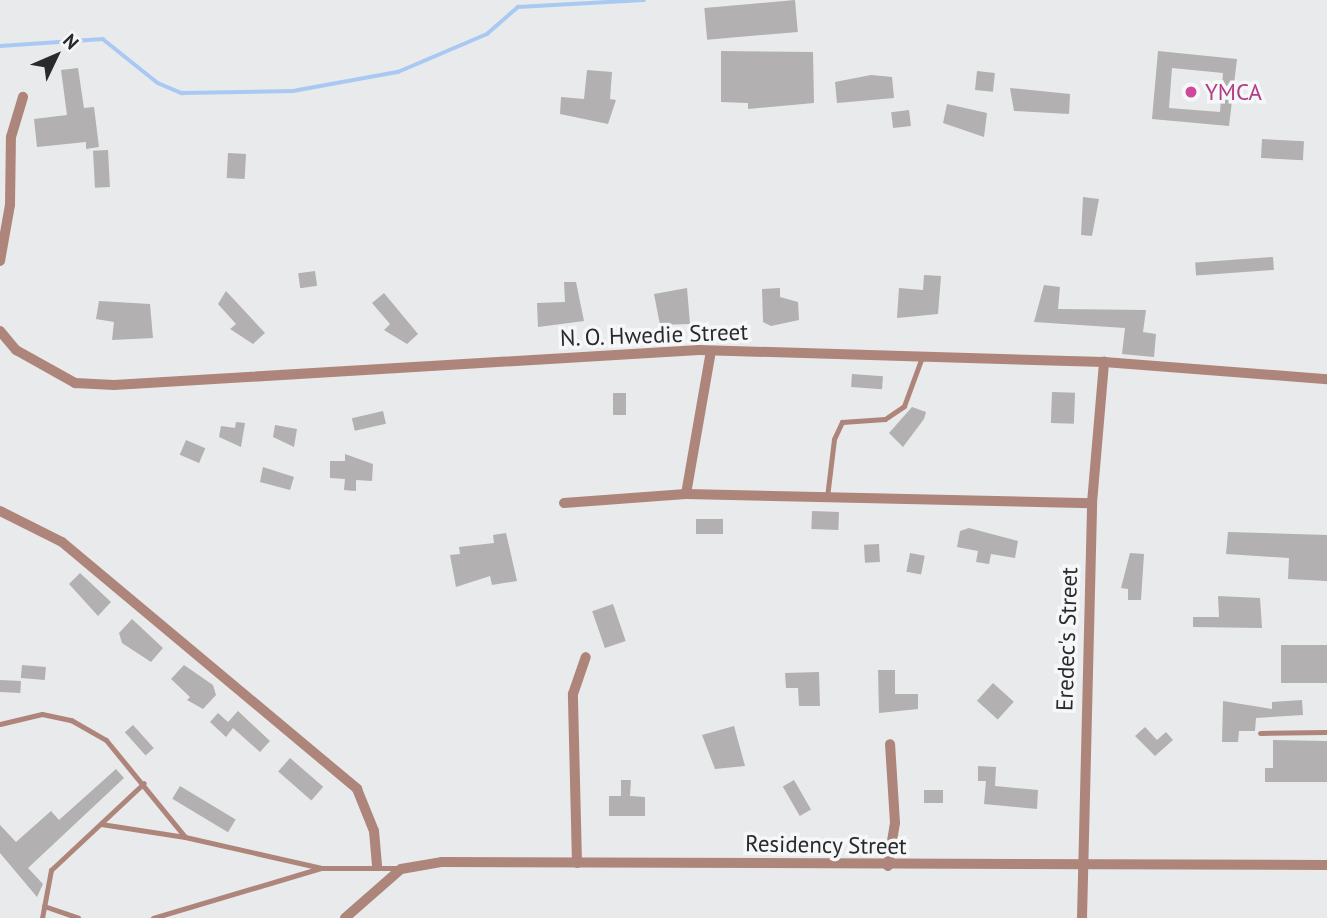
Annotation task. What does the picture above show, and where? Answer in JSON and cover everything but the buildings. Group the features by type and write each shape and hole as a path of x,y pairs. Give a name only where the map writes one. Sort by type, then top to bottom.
{"street":[{"path":"0,261 2,230 10,205 11,137 23,97"},
{"name":"N. O. Hwedie Street","path":"0,331 16,351 75,383 114,385 711,351 1104,362 1327,379"},
{"path":"685,494 711,351"},
{"name":"Eredec's Street","path":"1082,918 1080,868 1092,503 1104,362"},
{"path":"564,503 685,494 1092,503"},
{"path":"0,510 62,542 357,789 374,831 377,866"},
{"path":"577,863 573,694 586,657"},
{"path":"888,866 895,823 890,744"},
{"name":"Residency Street","path":"401,869 442,862 1080,868 1327,866"},
{"path":"345,918 401,869"}],"lane":[{"path":"827,497 834,439 842,422 885,419 904,406 922,357"},
{"path":"0,724 42,714 71,720 106,740 144,783 185,837"},
{"path":"1260,733 1327,732"},
{"path":"42,918 51,870 144,783"},
{"path":"101,824 185,837 322,868"},
{"path":"153,918 322,868 377,866 401,869"},
{"path":"44,906 78,918"}],"waterway":[{"path":"0,46 103,39 158,83 182,93 293,91 398,72 487,34 518,7 644,0"}],"place":[{"name":"YMCA","path":"1191,92"}]}
